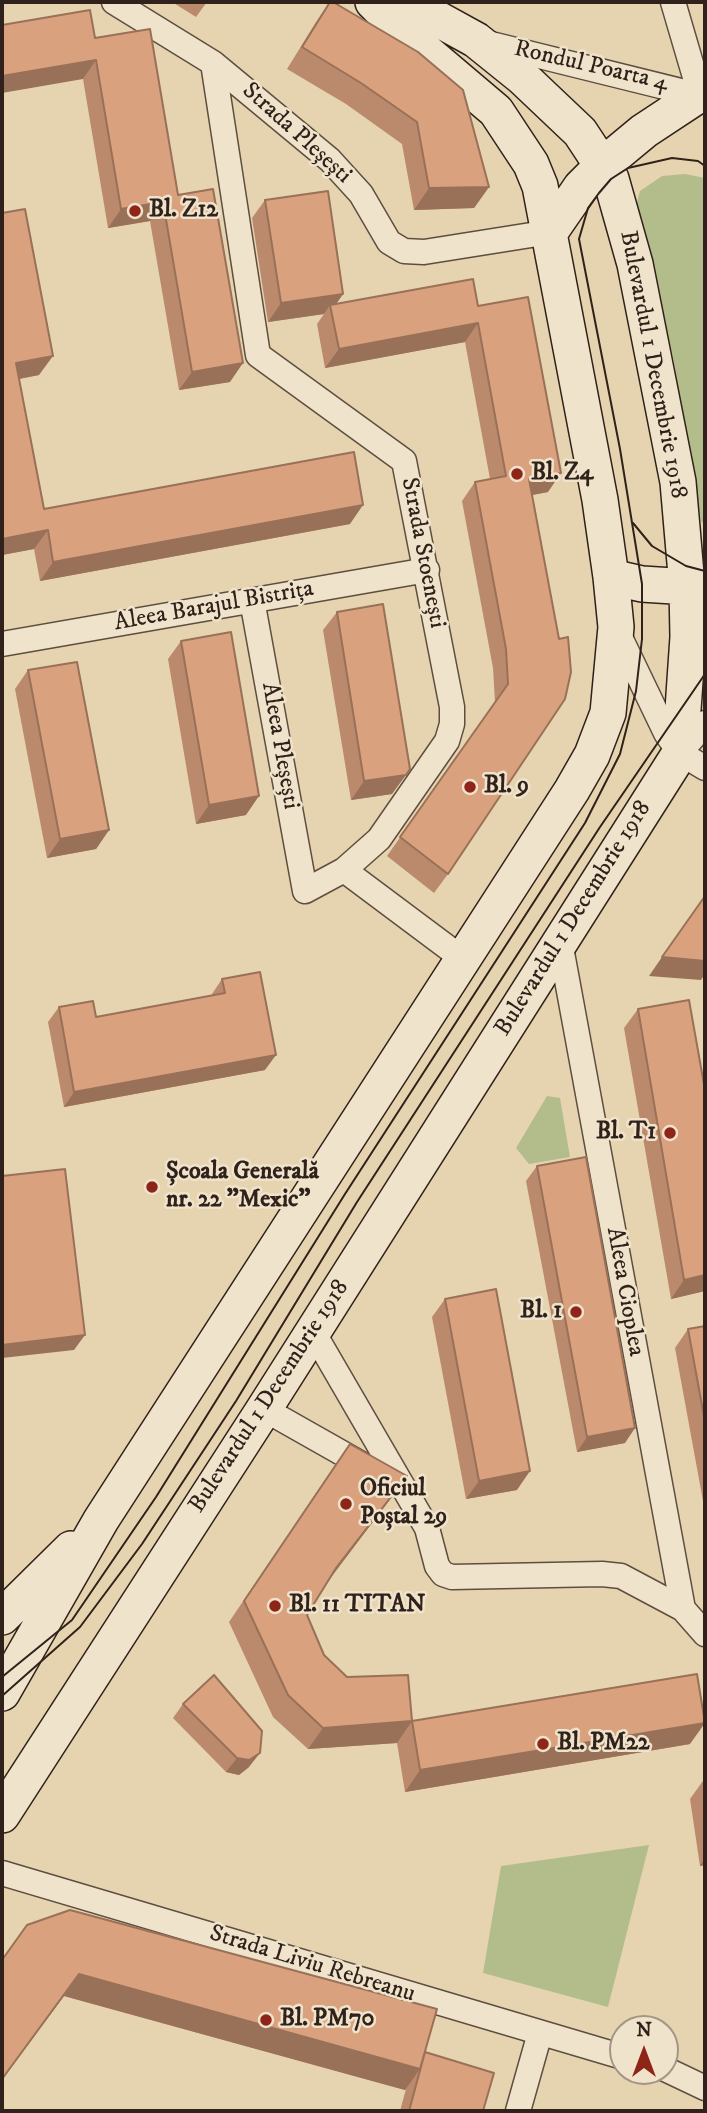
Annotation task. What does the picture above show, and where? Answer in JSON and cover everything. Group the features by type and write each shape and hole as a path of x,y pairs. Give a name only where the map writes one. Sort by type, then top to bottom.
{"main road":[{"path":"2,1693 101,1520 592,755 608,713 614,673 616,627 611,577 600,500 551,232 540,186 531,164 496,111 404,33 373,2"},
{"name":"Bulevardul 1 Decembrie 1918","path":"2,1815 264,1409 559,942 693,760 688,637 696,587 657,364 635,264 611,179 580,132 551,102 475,40 416,7 396,2"},
{"path":"551,232 581,187 603,164 644,131 703,95"},
{"path":"611,577 642,584 696,587"},
{"path":"2,1617 101,1520"}],"street":[{"name":"Strada Pleșești","path":"114,2 213,63 345,174 389,242 404,251 424,252 551,232"},
{"path":"673,2 703,95"},
{"name":"Rondul Poarta 4","path":"475,40 703,95"},
{"name":"Strada Stoenești","path":"213,63 258,355 404,461 427,570 453,724 447,741 379,839 344,870 305,891"},
{"name":"Aleea Barajul Bistrița","path":"2,644 427,570"},
{"name":"Aleea Pleșești","path":"253,600 305,891"},
{"path":"616,627 654,710 693,760"},
{"path":"693,760 705,723"},
{"path":"344,870 463,959"},
{"name":"Aleea Cioplea","path":"559,942 683,1609"},
{"path":"312,1331 427,1528 437,1566 443,1574 453,1577 602,1574 621,1576 683,1609 705,1634"},
{"path":"264,1409 404,1487"},
{"name":"Strada Liviu Rebreanu","path":"2,1873 609,2053"},
{"path":"518,2111 540,2033"},
{"path":"679,2068 705,2065"},
{"path":"679,2076 705,2088"}],"green space":[{"path":"685,174 705,178 705,526 701,521 673,357 636,206 640,191 662,176"},
{"path":"547,1096 560,1098 570,1157 529,1164 516,1148"},
{"path":"649,1845 608,2007 483,1973 501,1866"}],"building":[{"path":"330,2 418,52 463,90 489,187 429,188 417,122 302,47"},
{"name":"Bl. Z12","path":"90,10 95,38 150,29 178,195 213,189 243,363 192,372 163,202 121,209 96,60 2,76 2,25"},
{"path":"328,191 343,294 281,303 265,200"},
{"path":"25,209 53,356 16,363 44,509 354,452 363,505 53,562 48,530 2,539 2,213"},
{"path":"473,279 478,306 528,297 561,473 529,479 559,639 568,637 571,672 565,699 448,874 400,837 508,684 506,649 475,482 506,476 478,323 339,349 330,305"},
{"path":"383,604 410,769 406,775 364,781 337,612"},
{"path":"231,632 259,796 209,805 181,641"},
{"path":"77,662 109,830 60,839 28,670"},
{"path":"705,896 705,961 662,957"},
{"path":"260,972 276,1055 74,1092 59,1007 93,1001 96,1017 225,993 222,979"},
{"name":"Bl. T1","path":"689,1000 705,1090 705,1275 684,1280 638,1009"},
{"name":"Bl. 1","path":"586,1157 635,1428 587,1437 537,1166"},
{"path":"65,1169 85,1335 2,1345 2,1176"},
{"path":"496,1289 530,1471 479,1481 445,1299"},
{"path":"705,1326 705,1422 688,1329"},
{"name":"Bl. 11 TITAN","path":"350,1444 407,1476 336,1568 307,1615 324,1655 347,1677 408,1675 412,1721 323,1728 288,1695 244,1601"},
{"path":"697,1674 705,1723 420,1770 412,1721"},
{"path":"214,1675 262,1731 260,1753 249,1760 237,1758 183,1704"},
{"path":"70,1910 437,2009 420,2069 79,1974 2,2079 2,1960 27,1925"},
{"path":"425,2052 494,2073 483,2111 409,2111"}],"tram line":[{"path":"2,1677 72,1620 156,1497 345,1194 585,823 620,754 636,691 642,639 642,584 620,449 579,239 588,208 611,179 628,168 672,158 698,161 705,166"},
{"path":"633,523 652,546 686,566 705,571"},
{"path":"2,1696 80,1627 142,1544 236,1401 357,1202 600,827 705,674"}],"place":[{"name":"Bl. Z12","path":"135,211"},
{"name":"Bl. Z4","path":"517,474"},
{"name":"Bl. 9","path":"470,787"},
{"name":"Bl. T1","path":"670,1133"},
{"name":"Școala Generală nr. 22 \"Mexic\"","path":"152,1187"},
{"name":"Bl. 1","path":"576,1312"},
{"name":"Oficiul Poștal 29","path":"346,1504"},
{"name":"Bl. 11 TITAN","path":"275,1606"},
{"name":"Bl. PM22","path":"543,1744"},
{"name":"Bl. PM70","path":"266,2020"}]}
